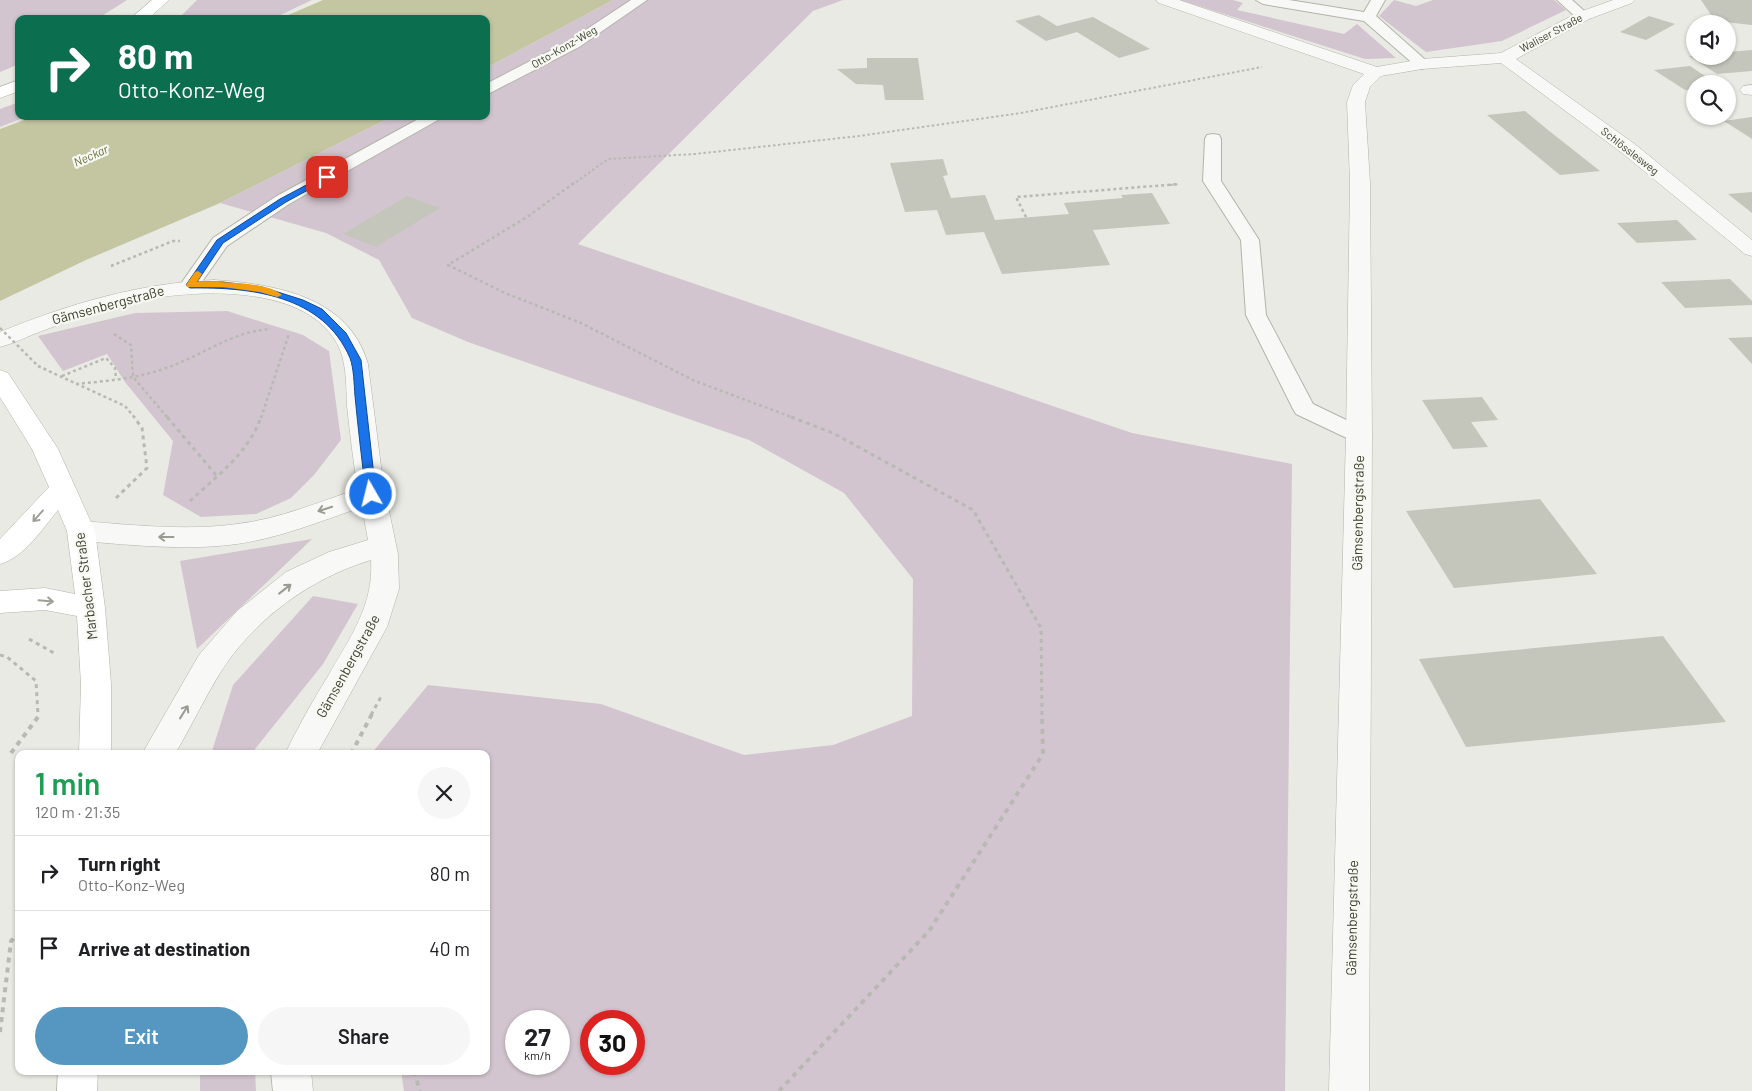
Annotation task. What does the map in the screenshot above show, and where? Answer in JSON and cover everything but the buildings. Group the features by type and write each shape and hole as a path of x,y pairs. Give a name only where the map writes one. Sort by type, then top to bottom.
{"main road":[{"path":"143,15 161,0"},
{"path":"0,94 15,87"},
{"name":"Marbacher Straße","path":"2,381 45,449 81,531 91,608 96,684 95,746"},
{"path":"0,554 14,543 62,489"},
{"path":"0,602 45,599 91,608"},
{"path":"77,1091 78,1075"}],"street":[{"path":"1164,0 1321,55 1376,72 1422,64 1505,58"},
{"name":"Waliser Straße","path":"1505,58 1583,16 1627,0"},
{"name":"Schlösslesweg","path":"1505,58 1629,149 1752,250"},
{"name":"Gämsenbergstraße","path":"1349,1091 1359,434 1360,182 1356,102 1362,85 1376,72"},
{"name":"Gämsenbergstraße","path":"0,340 25,329 107,303 148,292 190,285 223,285 262,290 300,302 319,311 343,336 356,360 371,494 382,546 385,583 378,614 303,750"},
{"path":"81,531 155,537 240,534 371,494"},
{"path":"160,750 189,704 210,664 247,619 296,580 339,559 382,546"},
{"path":"291,1075 293,1091"}],"lane":[{"name":"Otto-Konz-Weg","path":"490,88 574,44 640,0"},
{"path":"1263,0 1368,17 1422,64"},
{"path":"1368,17 1378,0"},
{"path":"1564,0 1583,16"},
{"path":"190,285 220,242 283,200 431,120"},
{"path":"1212,139 1212,181 1250,240 1256,315 1304,409 1359,434"}],"path":[{"path":"779,1091 929,931 1043,754 1042,628 973,510 833,433 695,381 581,323 505,293 448,265 527,217 608,159 695,154 849,137 1021,113 1321,55"},
{"path":"1026,217 1016,198 1212,181"},
{"path":"0,328 38,366 125,406 142,428 147,468 81,531"},
{"path":"76,384 133,377 173,366 233,338 265,329"},
{"path":"189,502 217,476 256,433 290,329"},
{"path":"61,377 106,358 115,368 116,379"},
{"path":"133,377 217,476"},
{"path":"22,635 61,657 96,684"},
{"path":"0,655 7,657 36,681 38,717 11,752"},
{"path":"0,1032 11,941 15,937"},
{"path":"415,1075 420,1091"}],"shaded area":[{"path":"0,0 127,0 103,15 15,15 15,66 0,72"},
{"path":"197,0 312,0 280,15 182,15"},
{"path":"613,0 843,0 813,11 578,244 1132,433 1292,464 1285,1091 404,1091 402,1075 490,1075 490,750 374,750 428,685 601,704 744,755 833,745 912,716 913,579 844,493 749,440 468,342 412,318 379,260 326,233 220,203 385,120 490,120 490,66"},
{"path":"1180,0 1233,0 1243,3 1237,10 1344,34 1357,24 1396,58 1365,59"},
{"path":"1394,0 1416,6 1433,0 1554,0 1566,10 1502,41 1426,52 1379,16"},
{"path":"15,103 15,120 18,120 0,127 0,109"},
{"path":"227,311 303,335 329,351 341,440 314,475 291,498 256,514 201,517 163,495 173,441 125,382 107,354 63,371 38,336 135,313"},
{"path":"312,539 197,649 180,561"},
{"path":"313,596 358,604 323,664 254,750 212,750 233,685"},
{"path":"200,1075 255,1075 256,1091 200,1091"}],"water":[{"path":"323,0 613,0 490,66 490,15 288,15"},
{"name":"Neckar","path":"24,120 385,120 220,203 86,260 0,301 0,129"}],"slow traffic":[{"path":"198,274 190,285 223,285 262,290 277,295"}],"route":[{"path":"327,177 283,200 220,242 190,285 223,285 262,290 300,302 319,311 343,336 356,360 360,411 371,494"}]}
